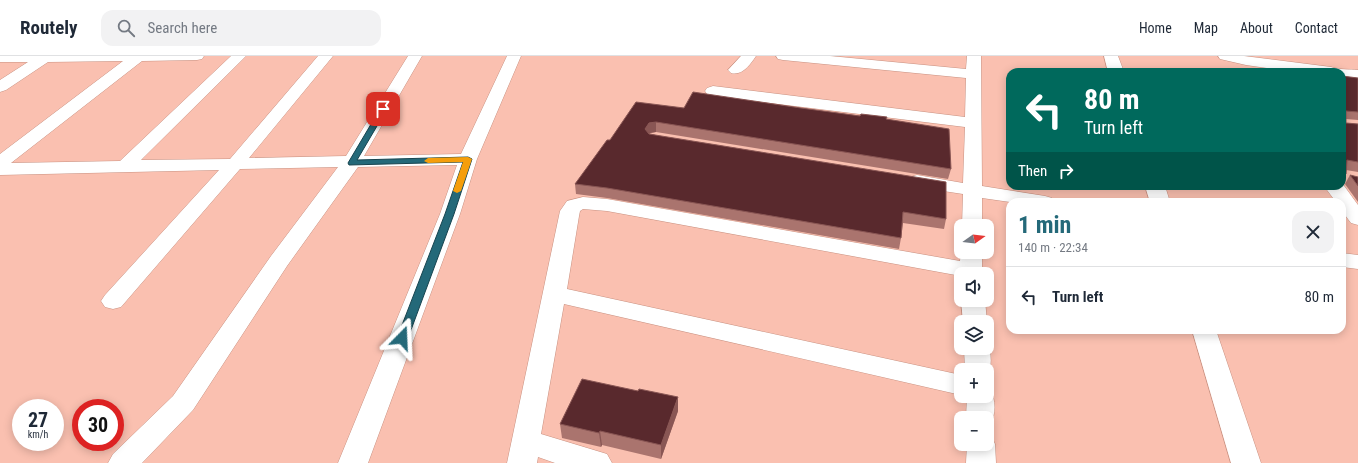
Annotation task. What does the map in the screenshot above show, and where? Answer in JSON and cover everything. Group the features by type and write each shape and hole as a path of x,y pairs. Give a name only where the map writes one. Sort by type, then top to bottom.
{"street":[{"path":"0,58 197,56"},
{"path":"124,167 239,56"},
{"path":"113,301 234,165 326,56"},
{"path":"123,463 183,403 278,261 351,163 415,56"},
{"path":"353,463 450,214 468,159 514,56"},
{"path":"736,70 749,56"},
{"path":"784,56 974,74"},
{"path":"972,219 974,56"},
{"path":"1110,56 1114,68"},
{"path":"1224,56 1250,63 1295,68"},
{"path":"0,88 46,57"},
{"path":"0,163 139,57"},
{"path":"1346,74 1358,75"},
{"path":"714,91 974,124"},
{"path":"0,169 351,163 468,159"},
{"path":"903,179 1019,198"},
{"path":"1345,190 1358,219"},
{"path":"597,463 576,458 524,452 572,207 592,204 607,205 971,265"},
{"path":"1346,260 1358,262"},
{"path":"554,294 954,382"},
{"path":"1205,334 1246,463"},
{"path":"981,451 981,463"}],"building":[{"path":"1346,76 1358,78 1358,112 1346,111"},
{"path":"693,92 860,116 861,114 887,117 886,119 949,129 951,169 656,122 649,123 645,129 649,134 946,182 946,219 903,212 901,238 607,188 575,184 607,140 610,140 636,102 684,108"},
{"path":"1346,123 1358,124 1358,162 1347,160 1346,174"},
{"path":"1350,175 1358,177 1358,186"},
{"path":"582,379 638,391 639,389 678,397 661,445 600,431 599,433 560,424"}],"slow traffic":[{"path":"428,161 468,159 457,191"}],"route":[{"path":"383,109 351,163 468,159 450,214 402,338"}]}
